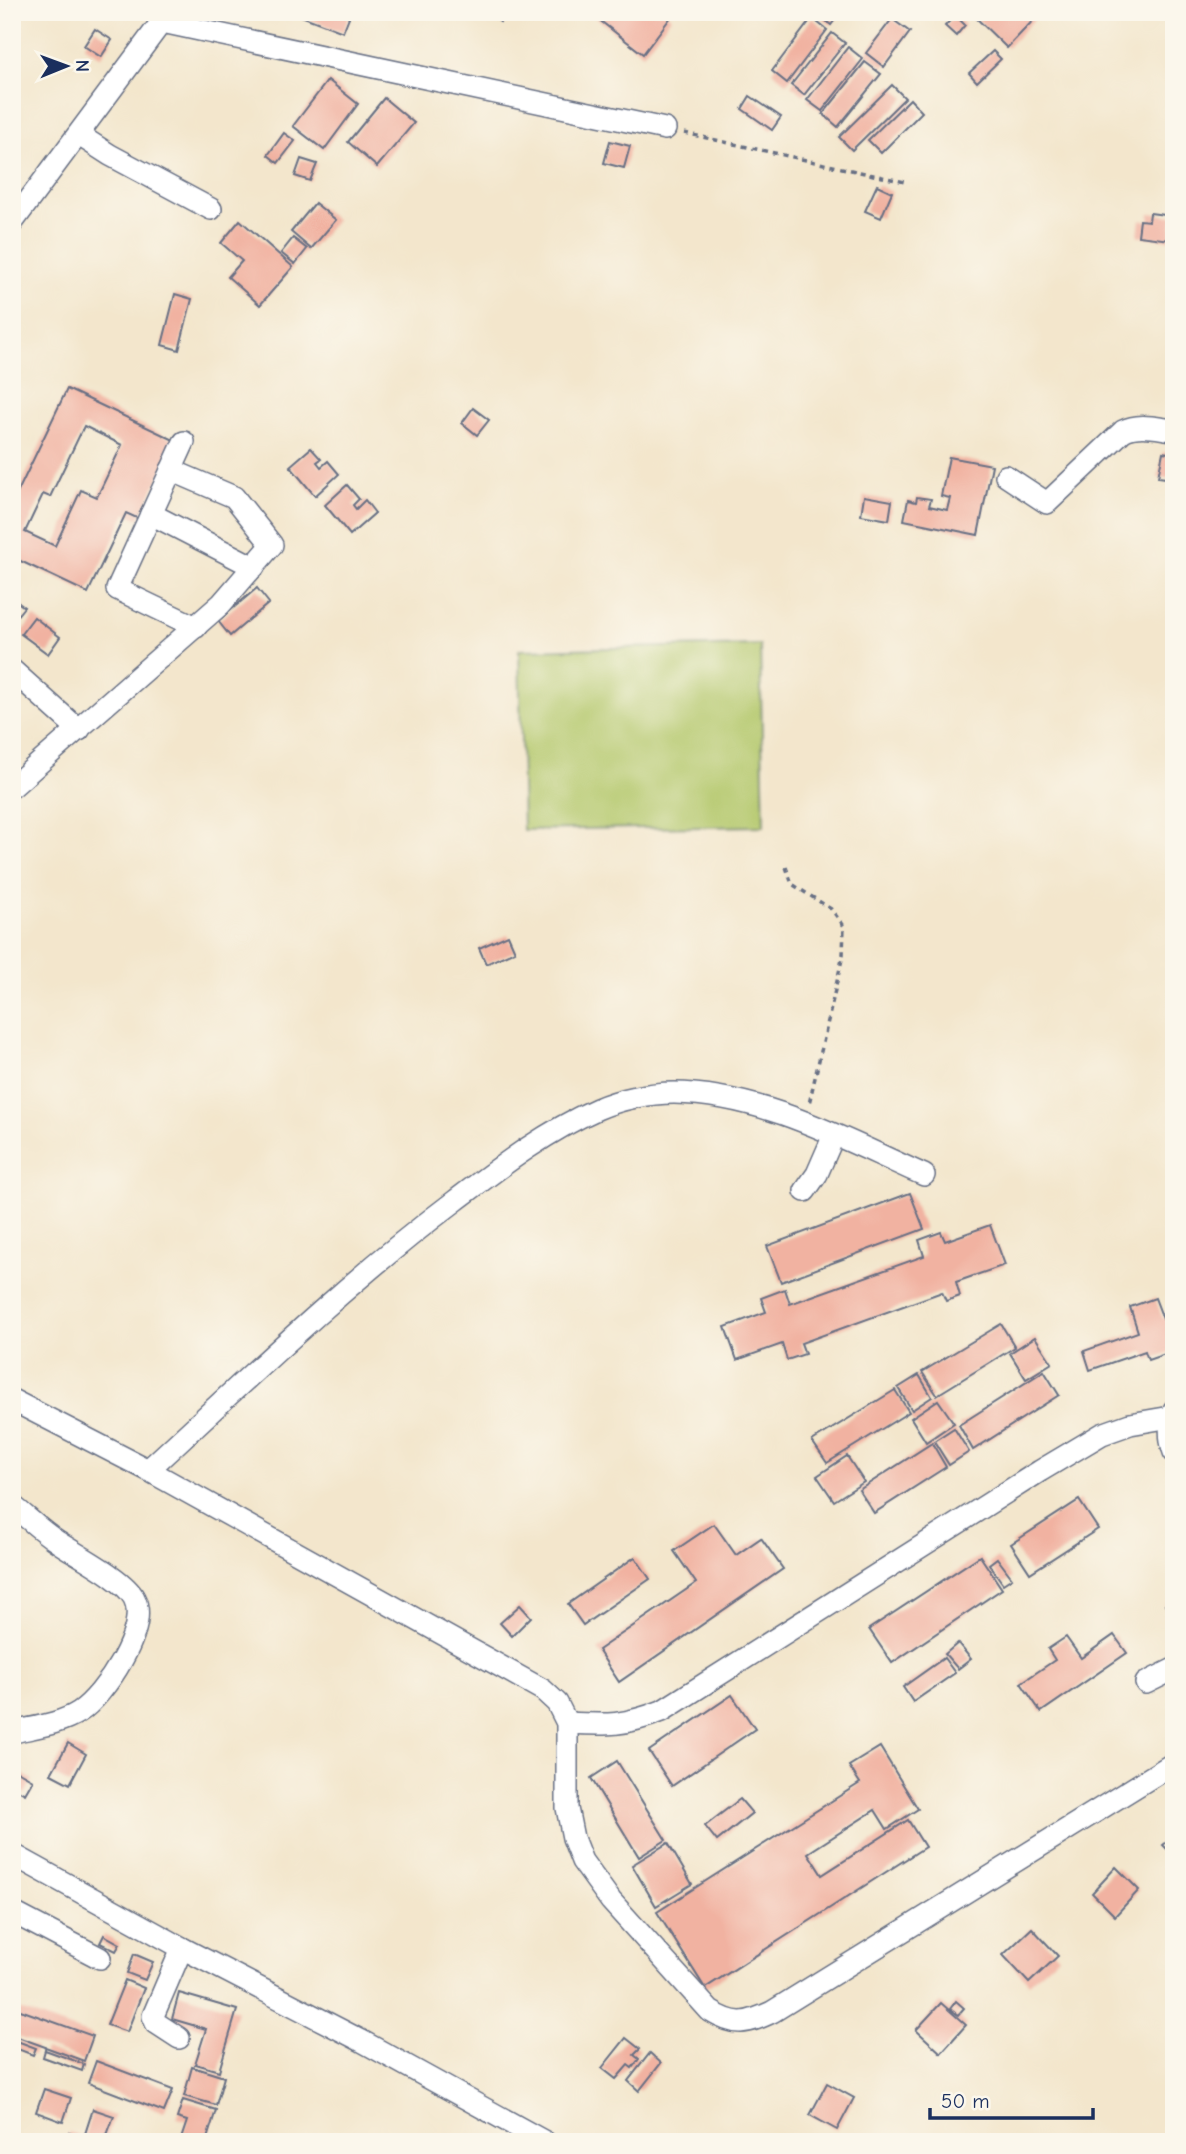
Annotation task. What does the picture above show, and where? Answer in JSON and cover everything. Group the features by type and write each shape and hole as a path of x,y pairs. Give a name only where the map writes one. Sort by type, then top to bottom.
{"street":[{"path":"12,223 166,17 665,129"},
{"path":"79,135 110,155 211,209"},
{"path":"1006,476 1046,503 1123,431 1143,426 1174,430"},
{"path":"184,442 117,589 195,627"},
{"path":"12,787 221,604 272,545 234,496 171,470"},
{"path":"151,514 254,567"},
{"path":"12,670 79,730"},
{"path":"148,1470 405,1238 501,1166 569,1123 599,1108 637,1097 673,1093 707,1095 754,1104 802,1121 924,1175"},
{"path":"804,1191 817,1174 834,1135"},
{"path":"12,1400 148,1470 543,1690 557,1703 567,1723 567,1808 573,1838 582,1861 611,1901 710,2011 723,2019 740,2024 772,2012 1174,1763"},
{"path":"567,1723 622,1724 636,1722 662,1711 1102,1434 1172,1414 1171,1443 1174,1452"},
{"path":"12,1505 55,1540 121,1583 134,1597 138,1616 136,1628 117,1669 108,1683 81,1711 66,1719 13,1732"},
{"path":"1146,1683 1174,1668"},
{"path":"12,1854 545,2142"},
{"path":"12,1912 100,1958"},
{"path":"179,2039 156,2023 153,2015 182,1948"}],"path":[{"path":"665,129 905,182"},
{"path":"786,867 792,884 831,909 845,926 843,956 811,1100 802,1121"}],"green space":[{"path":"760,645 764,826 523,830 519,650"}],"building":[{"path":"291,12 351,12 343,32"},
{"path":"487,12 508,12 500,22"},
{"path":"589,12 664,12 671,17 643,54"},
{"path":"815,12 841,12 831,25"},
{"path":"970,12 1041,12 1007,48"},
{"path":"955,15 965,25 956,36 945,26"},
{"path":"812,18 827,30 787,83 772,71"},
{"path":"892,19 910,32 884,67 866,53"},
{"path":"95,29 112,40 101,57 84,46"},
{"path":"832,33 845,43 804,95 791,85"},
{"path":"848,47 863,59 822,111 807,100"},
{"path":"993,51 1001,59 977,82 969,73"},
{"path":"865,62 881,74 838,127 823,114"},
{"path":"328,80 358,104 324,150 293,126"},
{"path":"892,85 905,98 852,150 839,137"},
{"path":"750,96 781,117 772,130 742,109"},
{"path":"384,98 414,123 377,167 348,142"},
{"path":"910,99 922,112 881,153 868,140"},
{"path":"284,133 295,141 278,163 268,155"},
{"path":"610,141 630,146 624,168 604,163"},
{"path":"301,159 317,164 310,181 295,176"},
{"path":"877,185 892,192 881,218 865,211"},
{"path":"315,203 336,220 311,249 291,232"},
{"path":"1150,213 1173,216 1170,240 1138,236 1140,220 1149,221"},
{"path":"240,220 293,267 260,305 228,277 242,261 221,243"},
{"path":"293,238 307,249 295,264 281,253"},
{"path":"175,294 192,299 179,350 162,345"},
{"path":"67,389 176,441 139,519 126,513 88,593 12,557 12,504","holes":["84,426 122,445 97,497 81,490 55,546 25,532 43,494 50,497"]},
{"path":"473,408 489,420 477,435 462,423"},
{"path":"311,448 321,459 317,462 321,467 328,461 339,474 315,496 290,466"},
{"path":"1163,452 1174,454 1174,479 1158,477"},
{"path":"949,457 992,465 978,535 904,520 908,500 916,502 917,497 931,499 929,506 947,510 950,498 941,496"},
{"path":"347,485 359,499 353,505 356,509 365,500 375,513 350,535 325,505"},
{"path":"864,496 892,501 889,520 861,515"},
{"path":"257,588 269,603 230,636 218,621"},
{"path":"12,598 24,607 12,622"},
{"path":"34,617 60,637 48,654 21,634"},
{"path":"508,935 515,951 486,964 479,948"},
{"path":"910,1193 924,1229 781,1282 767,1246"},
{"path":"990,1225 1005,1265 956,1282 960,1296 946,1301 942,1292 801,1343 805,1354 787,1360 782,1344 737,1360 725,1327 766,1312 761,1298 785,1289 790,1304 924,1256 919,1240 941,1232 945,1241"},
{"path":"1155,1298 1163,1319 1174,1315 1174,1337 1170,1339 1174,1351 1148,1360 1145,1351 1090,1370 1084,1351 1138,1332 1130,1307"},
{"path":"1001,1324 1015,1347 937,1395 922,1372"},
{"path":"1035,1337 1052,1363 1026,1379 1010,1353"},
{"path":"1044,1371 1059,1395 973,1450 959,1425"},
{"path":"919,1375 932,1397 912,1410 898,1388"},
{"path":"895,1390 909,1412 827,1463 812,1441"},
{"path":"938,1400 954,1423 926,1442 911,1418"},
{"path":"954,1428 969,1452 949,1465 934,1441"},
{"path":"932,1443 946,1467 874,1513 859,1490"},
{"path":"847,1456 864,1482 834,1501 817,1476"},
{"path":"1079,1500 1098,1529 1030,1573 1011,1544"},
{"path":"714,1524 736,1555 761,1538 783,1569 619,1682 598,1650 696,1583 674,1551"},
{"path":"980,1556 1002,1589 892,1663 869,1629"},
{"path":"635,1557 650,1579 583,1625 568,1604"},
{"path":"997,1558 1012,1578 1003,1584 989,1564"},
{"path":"1174,1599 1174,1619 1165,1605"},
{"path":"520,1605 531,1617 512,1636 500,1623"},
{"path":"1114,1635 1127,1653 1041,1712 1021,1683 1055,1660 1048,1649 1066,1637 1081,1658"},
{"path":"958,1643 971,1659 958,1669 945,1654"},
{"path":"944,1658 955,1673 913,1702 903,1687"},
{"path":"732,1695 755,1729 672,1786 649,1751"},
{"path":"68,1743 86,1754 70,1784 51,1774"},
{"path":"880,1747 918,1809 887,1829 875,1810 808,1853 822,1875 908,1820 925,1847 705,1988 657,1912 860,1783 849,1766"},
{"path":"617,1761 666,1840 639,1857 591,1778"},
{"path":"12,1768 33,1780 25,1794 12,1787"},
{"path":"740,1799 752,1813 717,1841 705,1826"},
{"path":"1174,1836 1174,1856 1163,1845"},
{"path":"668,1843 692,1884 656,1906 632,1865"},
{"path":"1116,1867 1139,1890 1115,1916 1092,1893"},
{"path":"1032,1928 1058,1956 1029,1983 1003,1955"},
{"path":"104,1935 120,1944 116,1951 100,1943"},
{"path":"134,1954 153,1962 145,1980 127,1973"},
{"path":"125,1980 144,1988 127,2032 107,2025"},
{"path":"179,1993 237,2010 219,2071 195,2064 206,2029 172,2019"},
{"path":"956,2001 964,2008 958,2015 950,2009"},
{"path":"941,2003 966,2025 941,2053 916,2030"},
{"path":"12,2007 93,2036 84,2061 12,2035"},
{"path":"626,2038 640,2049 634,2055 639,2059 632,2068 628,2065 616,2079 602,2068"},
{"path":"17,2041 36,2048 33,2055 15,2048"},
{"path":"45,2050 84,2064 82,2071 43,2057"},
{"path":"650,2053 661,2063 639,2091 628,2081"},
{"path":"96,2061 173,2090 164,2112 88,2083"},
{"path":"192,2067 224,2077 216,2105 184,2096"},
{"path":"827,2083 854,2098 837,2130 810,2115"},
{"path":"44,2089 71,2098 63,2122 36,2112"},
{"path":"183,2100 216,2110 206,2142 180,2142 187,2121 177,2118"},
{"path":"93,2109 114,2116 107,2135 124,2142 65,2142 69,2132 84,2137"}]}
